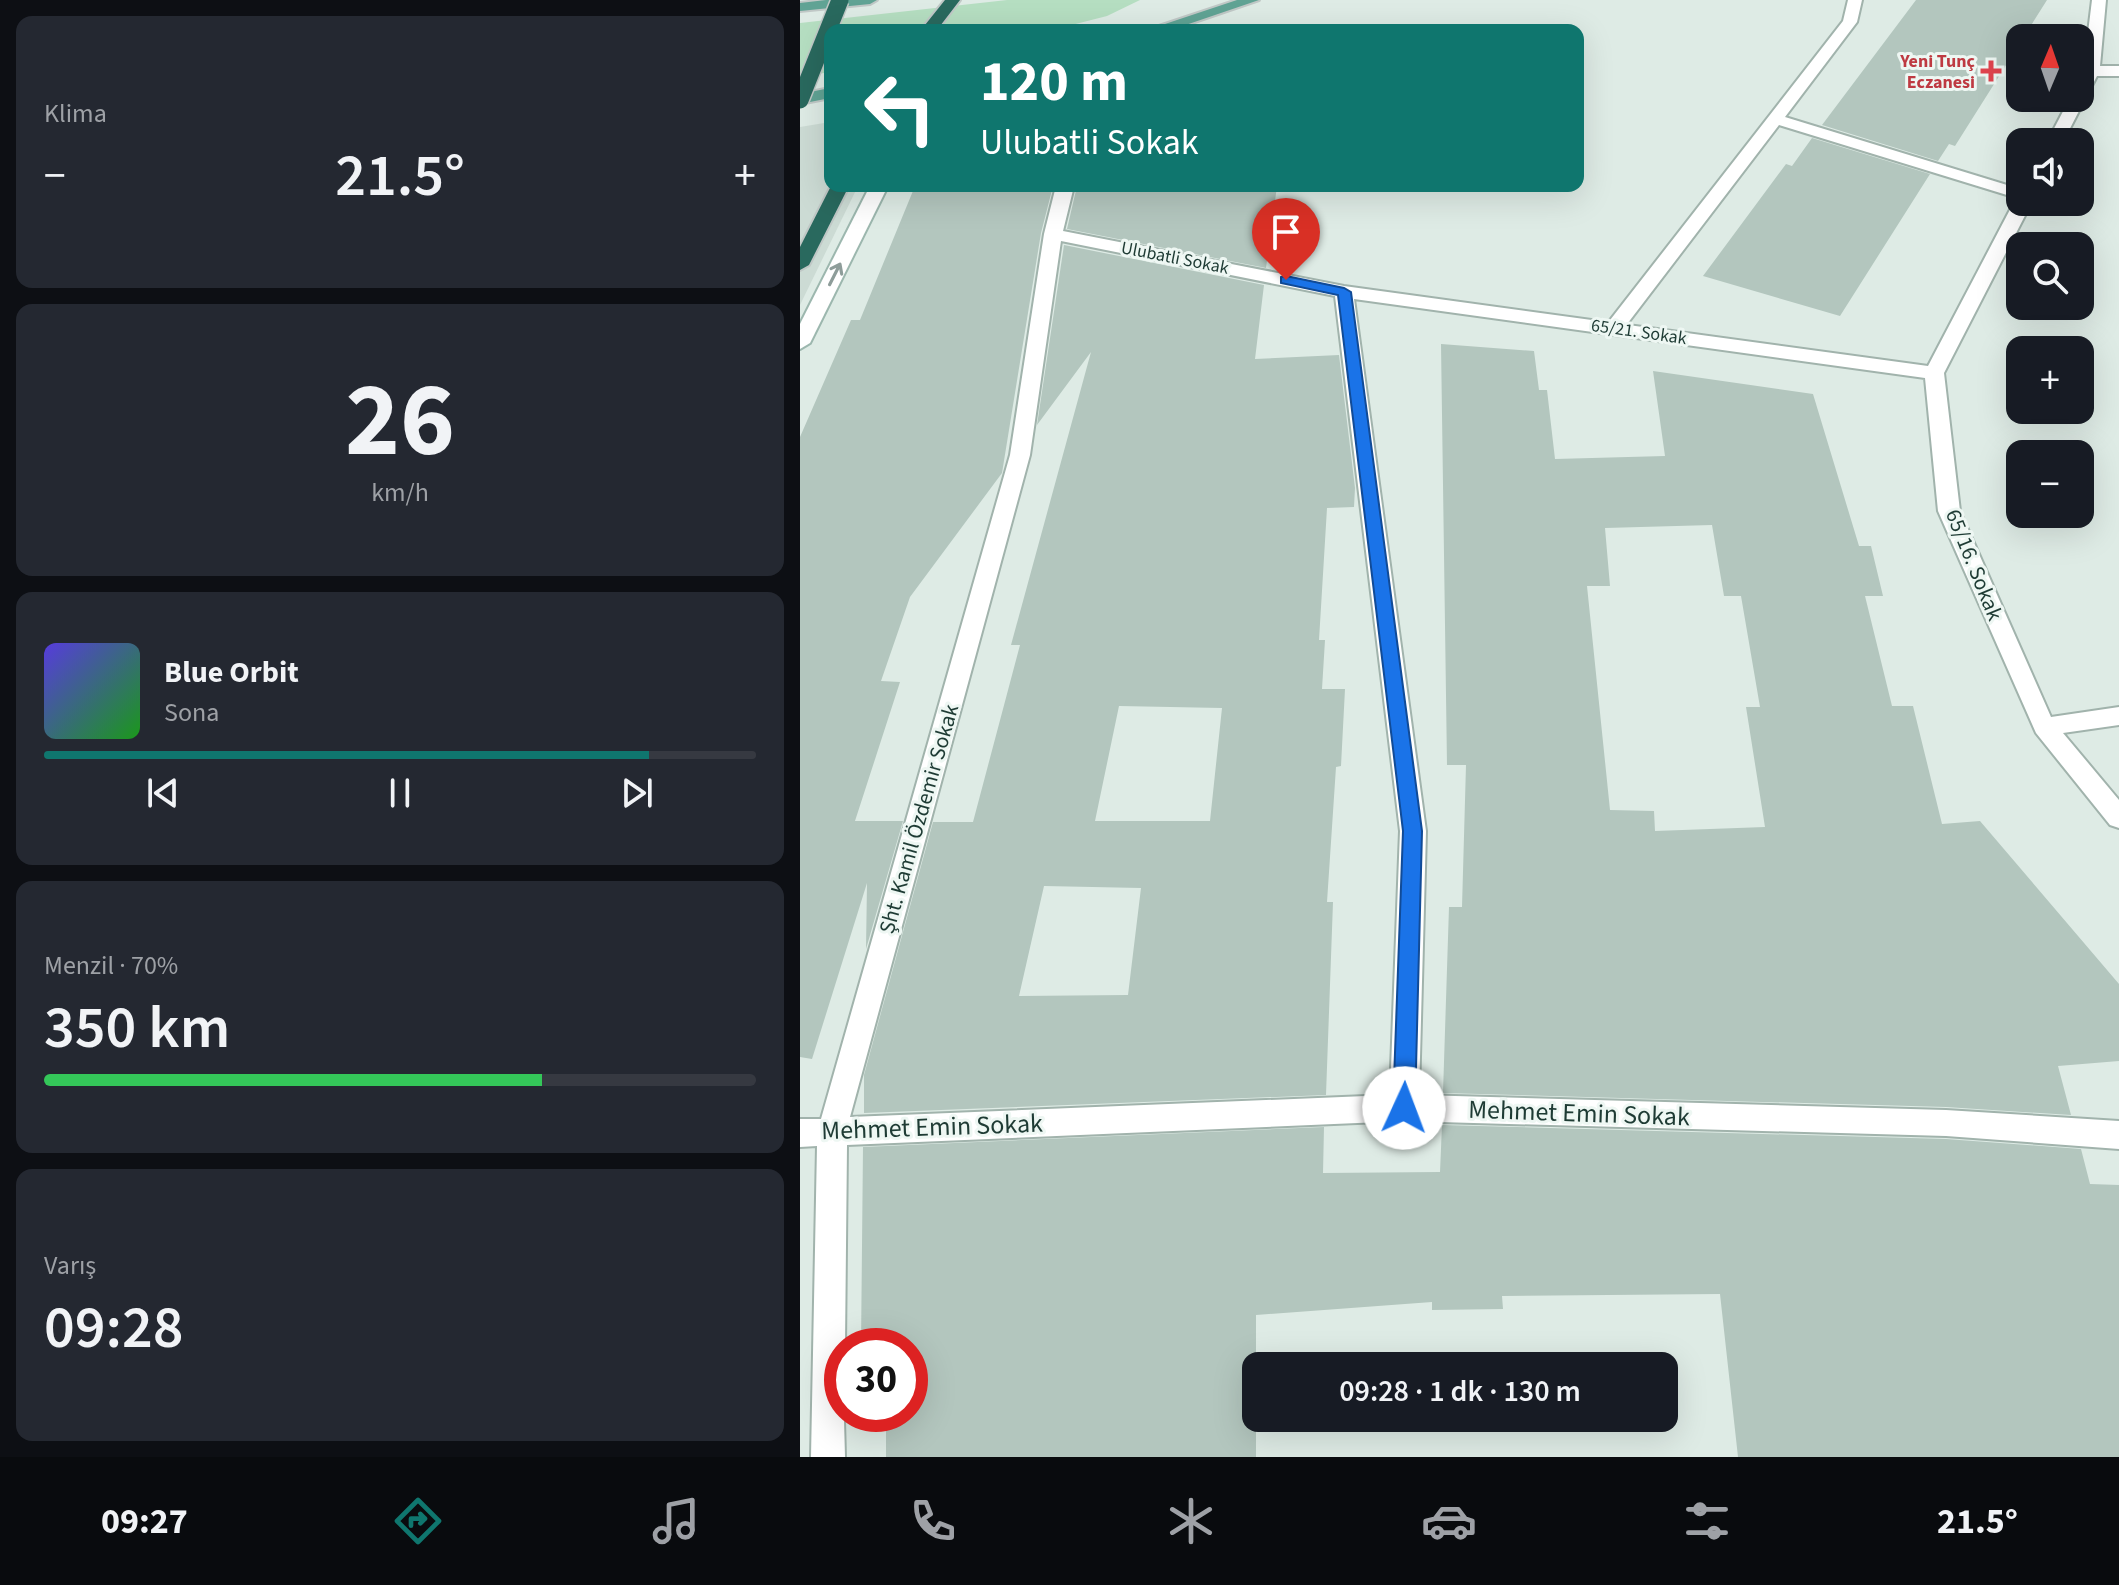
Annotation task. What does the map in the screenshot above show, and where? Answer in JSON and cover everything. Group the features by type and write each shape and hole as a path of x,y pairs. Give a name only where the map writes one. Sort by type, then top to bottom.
{"highway":[{"path":"830,24 840,0"},
{"path":"934,24 953,0"},
{"path":"800,100 824,40"},
{"path":"800,265 837,192"}],"main road":[{"path":"800,7 870,0"},
{"path":"1174,24 1252,0"},
{"path":"800,100 824,94"}],"street":[{"path":"1614,328 1850,22 1855,0"},
{"path":"2094,51 2099,0"},
{"path":"2094,71 2119,71"},
{"path":"1776,119 2006,190"},
{"path":"800,343 876,192"},
{"name":"Şht. Kamil Özdemir Sokak","path":"828,1457 832,1131 1020,455 1053,234 1064,192"},
{"path":"1934,373 2016,216"},
{"name":"Ulubatli Sokak","path":"1053,234 1344,292"},
{"path":"1344,292 1413,831 1404,1108"},
{"name":"65/21. Sokak","path":"1344,292 1934,373"},
{"name":"65/16. Sokak","path":"1934,373 1949,511 2044,727 2119,818"},
{"path":"2044,727 2119,716"},
{"name":"Mehmet Emin Sokak","path":"800,1133 1404,1108 1946,1123 2119,1135"}],"shaded area":[{"path":"824,123 824,192 855,192 800,305 800,127"}],"green space":[{"path":"1007,0 1140,0 1107,16 1076,24 824,24 824,73 800,77 800,23"}],"building":[{"path":"1916,0 2047,0 2032,24 2006,24 2006,65 1955,146 1949,144 1938,161 1822,125"},
{"path":"1812,138 1930,174 1840,316 1703,276 1786,164 1792,166"},
{"path":"913,192 1051,192 1041,233 1002,473 910,597 881,681 900,682 855,821 903,821 866,949 867,883 812,1059 800,1057 800,437 851,320 860,320"},
{"path":"1076,192 1276,192 1266,268 1067,229"},
{"path":"1064,245 1264,285 1255,359 1339,355 1355,488 1354,507 1327,508 1319,640 1325,640 1322,689 1345,689 1341,766 1336,767 1327,902 1333,902 1326,1095 864,1113 864,1075 933,822 973,822 1020,645 1011,645 1091,352 1037,425","holes":["1119,706 1222,708 1210,821 1095,821","1044,886 1141,888 1128,995 1019,996"]},
{"path":"1441,344 1534,351 1539,390 1547,390 1555,459 1665,456 1653,371 1813,394 1859,546 1871,546 1883,596 1865,596 1892,706 1913,706 1942,824 1980,821 2119,984 2119,1061 2058,1066 2071,1115 1946,1107 1443,1093 1449,907 1462,907 1466,765 1447,765","holes":["1712,525 1724,596 1741,596 1760,707 1746,707 1765,827 1655,831 1654,811 1610,810 1587,586 1610,586 1605,528"]},
{"path":"1442,1125 1946,1139 2081,1149 2090,1184 2119,1185 2119,1457 1738,1457 1720,1294 1502,1296 1503,1309 1432,1310 1432,1302 1256,1315 1256,1352 1242,1352 1242,1432 1256,1432 1256,1457 886,1457 886,1432 928,1432 928,1328 861,1328 863,1147 1324,1127 1323,1173 1440,1172"}],"place":[{"name":"Yeni Tunç Eczanesi","path":"1991,71"}],"route":[{"path":"1286,280 1344,292 1413,831 1404,1108"}]}
